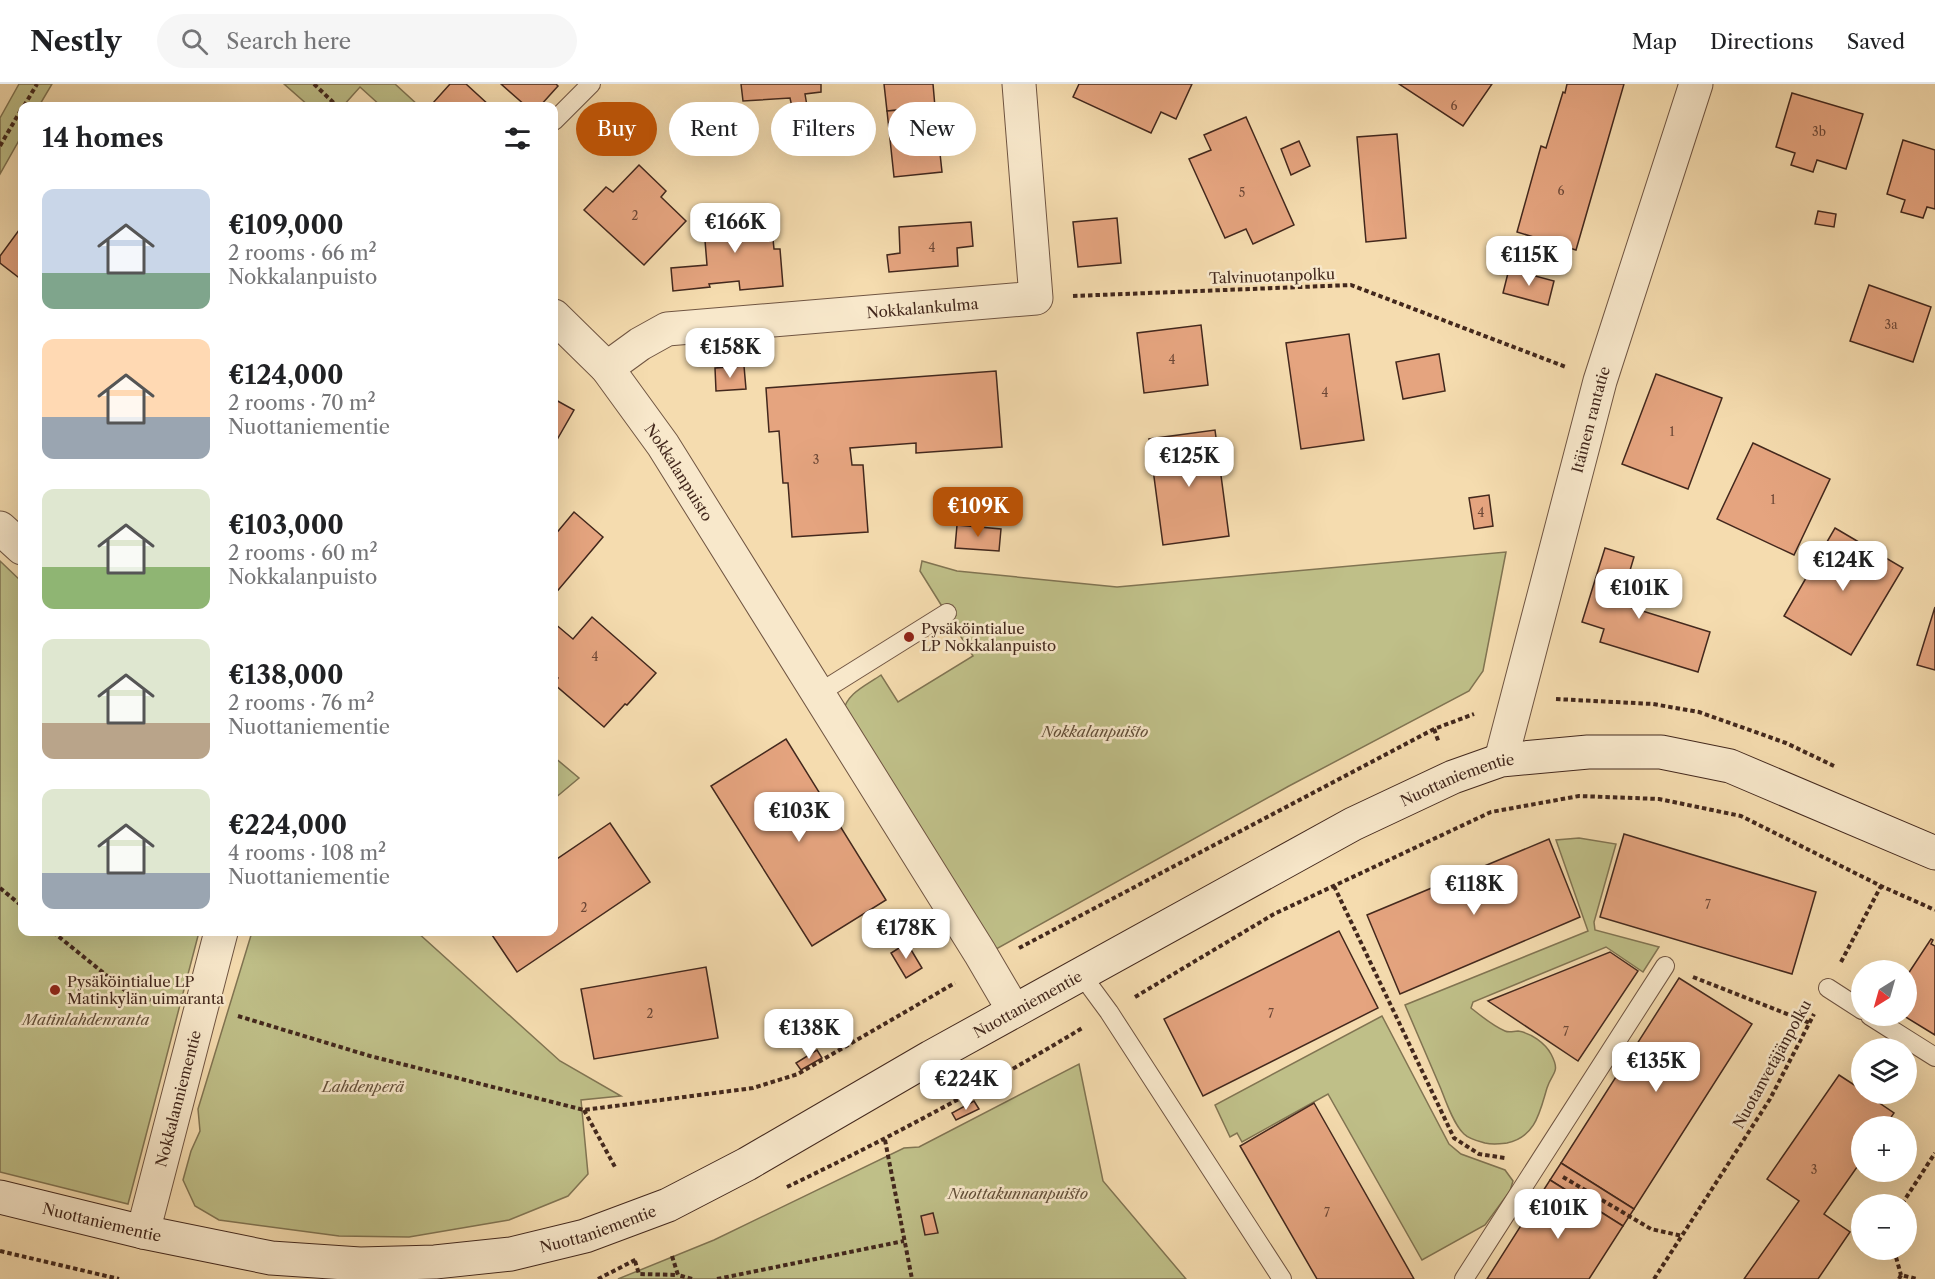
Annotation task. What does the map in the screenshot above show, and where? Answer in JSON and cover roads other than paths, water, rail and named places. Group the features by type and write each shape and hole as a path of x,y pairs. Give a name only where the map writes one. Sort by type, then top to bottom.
{"street":[{"name":"Nokkalankulma","path":"608,368 640,344 666,329 1036,298 1019,84"},
{"name":"Itäinen rantatie","path":"1501,760 1600,381 1696,84"},
{"name":"Nokkalanpuisto","path":"558,320 608,368 663,445 819,693 1014,1011"},
{"path":"0,528 18,544"},
{"name":"Nuottaniementie","path":"0,1197 143,1232 271,1258 360,1264 435,1262 511,1254 585,1236 668,1205 747,1164 1014,1011 1353,824 1453,777 1501,760 1588,752 1661,752 1730,766 1935,853"},
{"name":"Nokkalanniementie","path":"143,1232 220,936"}],"lane":[{"path":"558,117 591,84"},
{"path":"819,693 947,613"},
{"path":"1464,1279 1665,966"},
{"path":"1081,974 1109,1012 1282,1279"},
{"path":"1828,988 1851,1003"},
{"path":"1886,1026 1935,1057"}],"place":[{"name":"Pysäköintialue LP Nokkalanpuisto","path":"909,637"},
{"name":"Pysäköintialue LP Matinkylän uimaranta","path":"55,990"}],"park label":[{"name":"Matinlahdenranta","path":"86,1019"},
{"name":"Lahdenperä","path":"363,1086"},
{"name":"Nuottakunnanpuisto","path":"1018,1193"}]}
